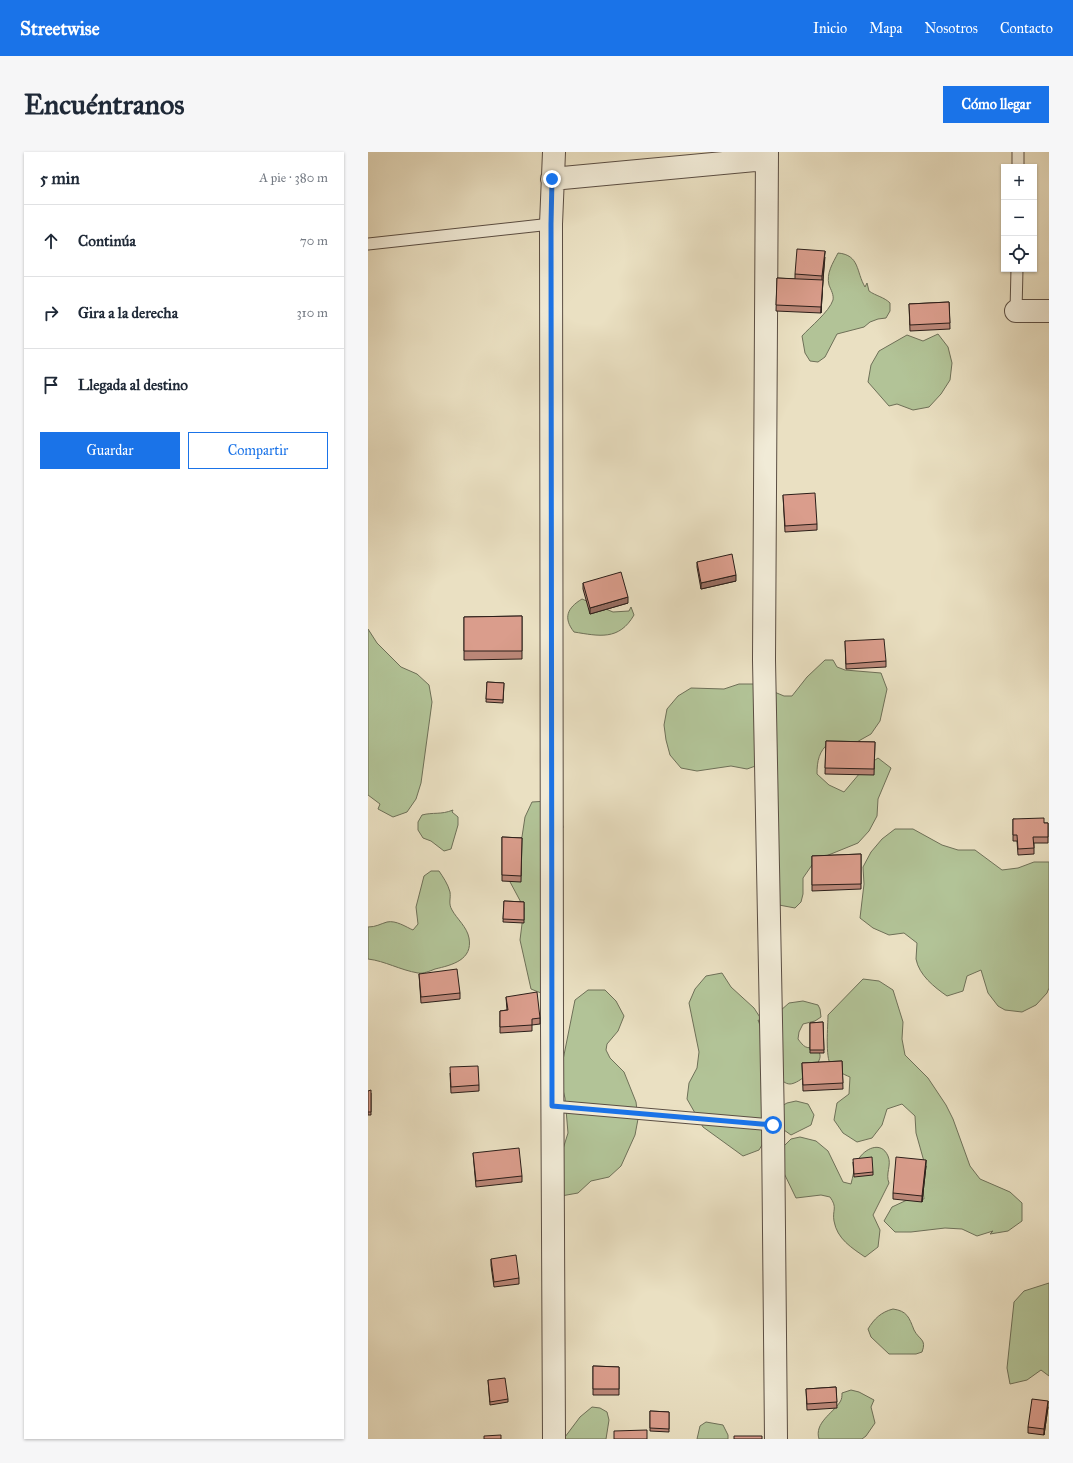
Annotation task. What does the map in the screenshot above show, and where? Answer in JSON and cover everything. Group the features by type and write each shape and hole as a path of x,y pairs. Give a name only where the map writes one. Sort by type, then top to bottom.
{"street":[{"path":"554,152 551,224 554,1439"},
{"path":"552,179 767,156 764,660 773,1125 776,1439"},
{"path":"1016,311 1049,311"}],"lane":[{"path":"1018,152 1018,164"},
{"path":"368,244 551,224"},
{"path":"1016,272 1016,311"},
{"path":"552,1106 773,1125"}],"green space":[{"path":"838,253 845,254 854,261 865,287 867,283 869,291 890,303 890,311 886,318 870,322 864,327 837,334 825,357 818,362 810,361 805,353 802,336 831,305 833,294 829,285 828,276 830,268"},
{"path":"938,334 948,347 952,363 950,380 941,394 929,407 913,410 897,404 889,406 868,382 871,365 879,351 907,335 923,341"},
{"path":"582,599 613,612 629,611 631,607 634,615 622,629 608,635 592,635 574,632 568,622 568,614 573,606"},
{"path":"368,629 377,643 401,667 417,674 429,685 432,702 421,783 416,799 407,812 393,817 378,809 380,804 368,795"},
{"path":"825,660 833,660 837,667 845,670 881,673 887,689 880,721 871,734 855,743 829,743 823,749 819,757 817,774 829,785 844,792 865,767 878,758 891,768 878,799 877,816 869,831 858,843 826,856 812,865 803,878 803,894 801,902 795,908 779,905 764,763 747,769 731,766 697,771 681,768 670,755 664,725 667,709 678,696 691,688 724,689 739,684 755,684 784,696 792,696 807,677"},
{"path":"548,801 557,804 563,827 543,882 546,995 531,989 520,940 524,908 509,880 520,850 525,817 532,802"},
{"path":"453,810 452,812 458,817 458,825 451,849 444,851 431,841 423,838 418,830 418,822 422,815"},
{"path":"895,829 913,829 942,845 958,850 975,850 1002,870 1018,868 1034,862 1049,862 1049,988 1047,993 1036,1005 1022,1012 1005,1010 998,1006 988,993 981,970 967,976 963,991 947,996 932,985 920,970 916,959 917,943 904,933 889,935 873,928 860,918 864,884 863,867 871,852 882,839"},
{"path":"431,871 439,871 448,886 451,908 468,934 468,952 460,960 448,966 420,973 411,972 368,959 368,927 390,922 397,923 413,930 418,924 416,907 424,876"},
{"path":"722,973 731,987 754,1008 763,1022 758,1020 769,1049 768,1135 759,1150 743,1156 703,1127 687,1099 689,1083 697,1068 699,1052 689,1003 695,989 706,976"},
{"path":"863,979 879,981 893,990 903,1022 902,1039 905,1055 928,1078 946,1105 953,1119 970,1166 980,1179 1010,1192 1022,1203 1022,1221 1008,1231 990,1234 993,1231 977,1236 962,1229 945,1228 911,1232 895,1232 884,1221 892,1207 907,1200 924,1199 922,1182 925,1165 916,1133 915,1116 902,1104 887,1109 882,1125 872,1138 857,1142 843,1133 834,1120 837,1103 849,1094 850,1077 835,1069 829,1061 827,1049 828,1015"},
{"path":"588,990 605,990 616,1001 624,1016 618,1031 607,1044 606,1050 610,1058 624,1072 636,1102 638,1119 635,1135 621,1166 609,1177 591,1181 578,1193 561,1196 563,1149 568,1133 565,1098 561,1082 562,1065 575,1000"},
{"path":"803,1001 818,1005 821,1017 815,1021 803,1024 799,1032 798,1039 805,1047 815,1047 820,1053 820,1059 814,1068 799,1081 788,1084 779,1078 780,1011 789,1003"},
{"path":"796,1101 808,1104 814,1115 811,1125 791,1135 777,1125 780,1107 787,1103"},
{"path":"800,1137 816,1141 828,1151 843,1182 851,1184 857,1163 864,1152 877,1147 885,1151 888,1156 889,1183 873,1215 880,1230 878,1247 865,1257 846,1242 838,1233 834,1221 834,1204 830,1197 821,1195 796,1198 781,1167 779,1151 791,1139"},
{"path":"1049,1283 1049,1376 1041,1370 1027,1380 1010,1384 1007,1368 1014,1302 1024,1291"},
{"path":"893,1309 901,1311 907,1315 914,1330 924,1344 922,1352 916,1354 889,1354 871,1337 868,1329 873,1322 881,1314"},
{"path":"851,1390 859,1392 874,1400 871,1407 875,1423 866,1436 862,1439 819,1439 818,1433 822,1423 842,1399 842,1393"},
{"path":"592,1407 600,1408 607,1412 609,1420 606,1439 565,1439 580,1417"},
{"path":"706,1422 723,1425 728,1435 728,1439 697,1439 700,1426"}],"building":[{"path":"797,249 825,251 822,276 795,274"},
{"path":"777,278 823,280 821,307 776,305"},
{"path":"949,302 950,323 910,325 909,304"},
{"path":"815,493 817,524 785,526 783,495"},
{"path":"732,554 736,575 701,583 697,562"},
{"path":"621,572 628,597 590,608 583,583"},
{"path":"522,616 522,651 464,651 464,617"},
{"path":"884,639 886,661 846,664 845,641"},
{"path":"487,682 504,683 503,700 486,699"},
{"path":"826,741 875,742 874,769 825,768"},
{"path":"1044,818 1044,823 1048,823 1048,837 1033,837 1034,848 1018,849 1017,835 1013,835 1013,819"},
{"path":"502,837 522,838 521,876 502,875"},
{"path":"861,854 861,884 812,885 812,856"},
{"path":"504,901 524,902 524,920 503,919"},
{"path":"457,969 460,993 421,997 419,974"},
{"path":"537,992 540,1018 532,1019 532,1025 500,1027 500,1011 508,1010 506,997"},
{"path":"823,1022 824,1050 810,1050 810,1023"},
{"path":"842,1061 843,1083 803,1085 802,1063"},
{"path":"478,1066 479,1085 451,1087 450,1067"},
{"path":"371,1090 371,1112 368,1112 368,1091"},
{"path":"519,1148 522,1176 476,1181 473,1153"},
{"path":"872,1157 873,1172 854,1174 853,1159"},
{"path":"896,1157 926,1160 922,1196 893,1193"},
{"path":"516,1255 519,1278 494,1282 491,1259"},
{"path":"593,1366 619,1367 619,1389 593,1389"},
{"path":"505,1378 508,1399 490,1402 488,1380"},
{"path":"836,1387 837,1402 807,1404 806,1389"},
{"path":"1032,1399 1048,1401 1044,1429 1028,1427"},
{"path":"650,1411 669,1412 669,1429 650,1428"},
{"path":"647,1430 647,1439 614,1439 614,1431"},
{"path":"501,1435 501,1439 484,1439 484,1436"},
{"path":"734,1436 762,1436 762,1439 734,1439"}],"route":[{"path":"552,179 552,1106 773,1125"}]}
